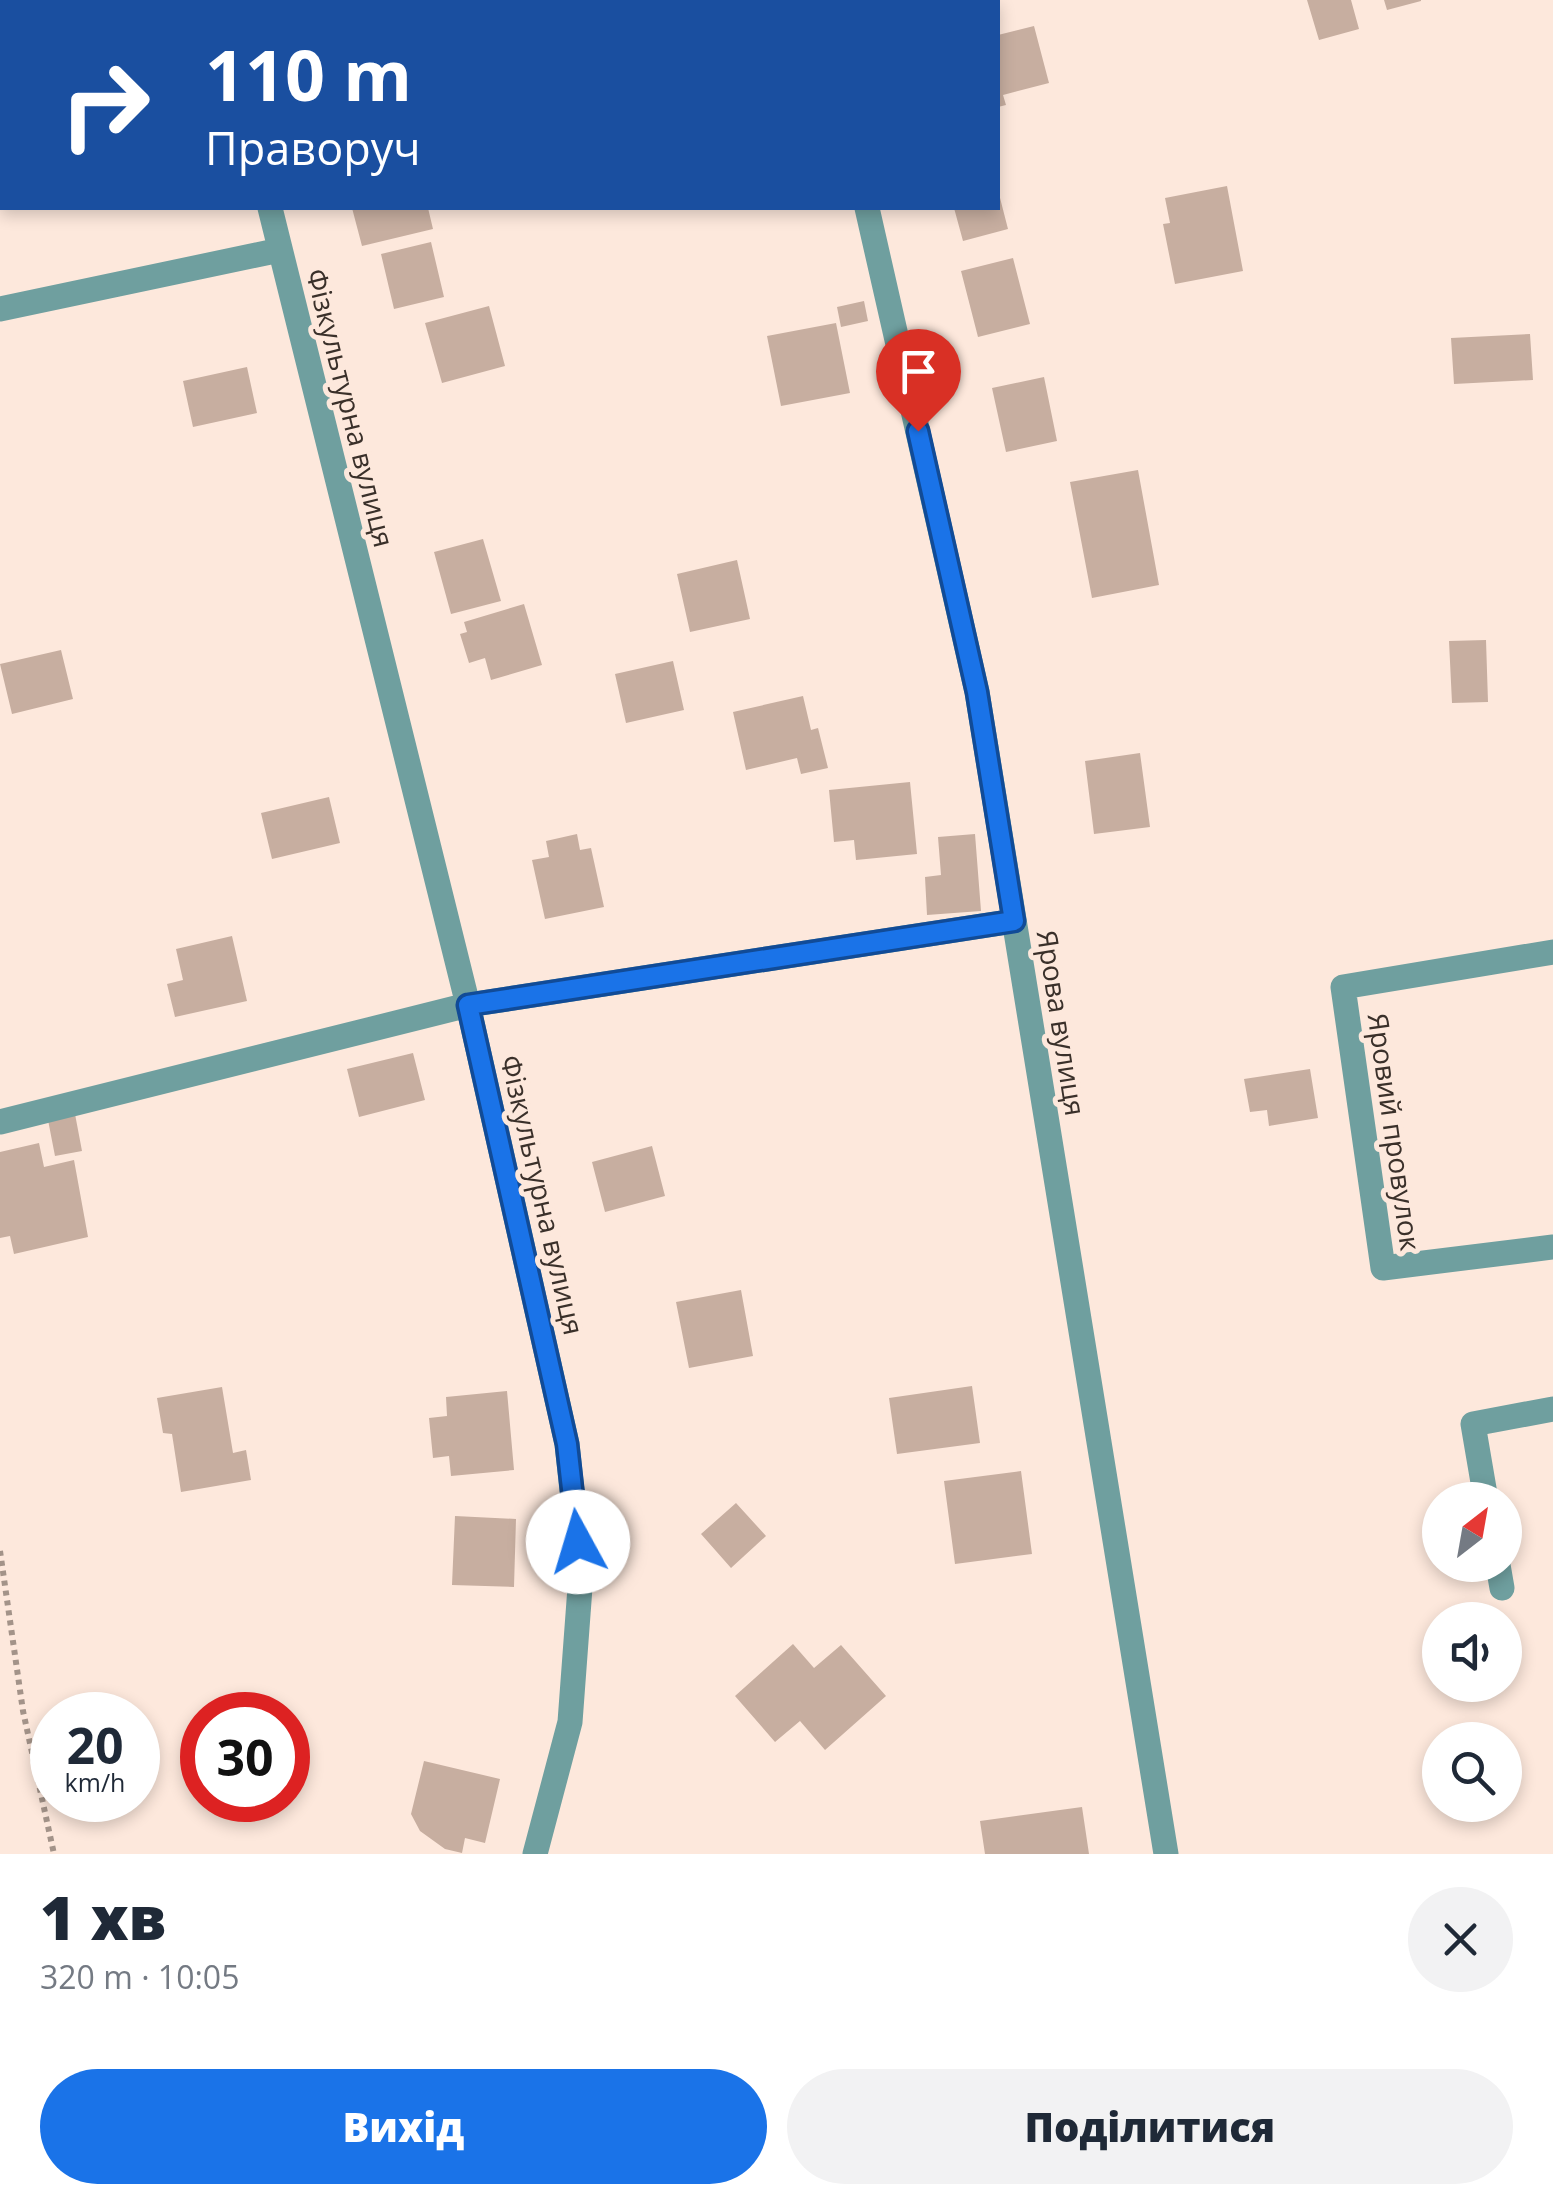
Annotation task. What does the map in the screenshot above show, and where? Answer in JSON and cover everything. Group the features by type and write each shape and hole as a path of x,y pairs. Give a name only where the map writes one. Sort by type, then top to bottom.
{"street":[{"name":"Фізкультурна вулиця","path":"270,210 468,1005 567,1444 581,1574 570,1722 535,1854"},
{"name":"Ярова вулиця","path":"867,210 977,692 1166,1854"},
{"path":"0,309 280,250"},
{"path":"0,1122 468,1005 1014,921"},
{"name":"Яровий провулок","path":"1553,952 1343,988 1384,1268 1553,1248"},
{"path":"1483,1482 1473,1424 1553,1409"}],"path":[{"path":"0,1551 22,1711 54,1854"}],"building":[{"path":"1307,0 1351,0 1359,29 1319,40"},
{"path":"1384,0 1421,0 1421,1 1387,10"},
{"path":"1034,26 1049,83 1003,95 1006,105 1000,106 1000,34"},
{"path":"1227,186 1243,271 1175,284 1163,224 1170,223 1165,198"},
{"path":"1000,198 1008,229 963,241 955,210 1000,210"},
{"path":"353,210 428,210 433,229 362,246"},
{"path":"431,242 444,297 394,309 381,254"},
{"path":"1013,258 1030,324 978,337 961,271"},
{"path":"864,301 868,321 841,327 837,307"},
{"path":"489,306 505,366 442,383 425,323"},
{"path":"836,323 850,393 781,406 767,336"},
{"path":"1530,334 1533,380 1454,384 1451,338"},
{"path":"247,367 257,413 193,427 183,381"},
{"path":"1044,377 1057,441 1006,452 992,388"},
{"path":"1138,470 1159,585 1092,598 1070,482"},
{"path":"483,539 501,601 451,614 434,552"},
{"path":"737,560 750,619 690,632 677,574"},
{"path":"524,604 542,665 491,680 485,658 469,663 460,634 467,632 464,622"},
{"path":"1486,640 1488,702 1452,703 1449,641"},
{"path":"61,650 73,699 12,714 0,664"},
{"path":"673,661 684,710 626,723 615,674"},
{"path":"803,696 811,730 818,728 828,768 801,774 797,758 746,770 733,712"},
{"path":"1140,753 1150,827 1094,834 1085,761"},
{"path":"910,782 917,854 856,860 854,840 834,842 829,790"},
{"path":"329,797 340,843 272,859 261,813"},
{"path":"577,834 580,850 591,848 604,907 545,919 532,860 549,857 546,841"},
{"path":"975,834 981,911 927,915 925,877 941,875 938,837"},
{"path":"232,936 247,1001 175,1017 167,984 183,980 176,949"},
{"path":"413,1053 425,1100 359,1117 347,1069"},
{"path":"1310,1069 1318,1118 1269,1126 1267,1110 1250,1112 1244,1079"},
{"path":"75,1114 82,1151 55,1156 48,1120"},
{"path":"39,1143 44,1167 74,1160 88,1237 14,1254 10,1236 0,1238 0,1152"},
{"path":"652,1146 665,1196 605,1212 592,1162"},
{"path":"741,1290 753,1356 689,1368 676,1302"},
{"path":"972,1386 980,1443 897,1454 889,1398"},
{"path":"222,1387 233,1453 246,1450 251,1480 181,1492 172,1434 163,1433 157,1398"},
{"path":"507,1391 514,1470 451,1476 449,1456 433,1458 429,1418 447,1416 446,1397"},
{"path":"1021,1471 1032,1554 955,1564 944,1481"},
{"path":"736,1503 766,1536 731,1568 701,1534"},
{"path":"455,1516 516,1519 514,1587 452,1585"},
{"path":"793,1644 814,1668 841,1645 886,1696 825,1750 800,1721 775,1742 735,1696"},
{"path":"424,1761 500,1779 485,1843 465,1838 462,1853 445,1849 420,1831 411,1814"},
{"path":"1082,1807 1089,1854 985,1854 980,1821"}],"route":[{"path":"578,1542 567,1444 468,1005 1014,921 977,692 918,431"}]}
